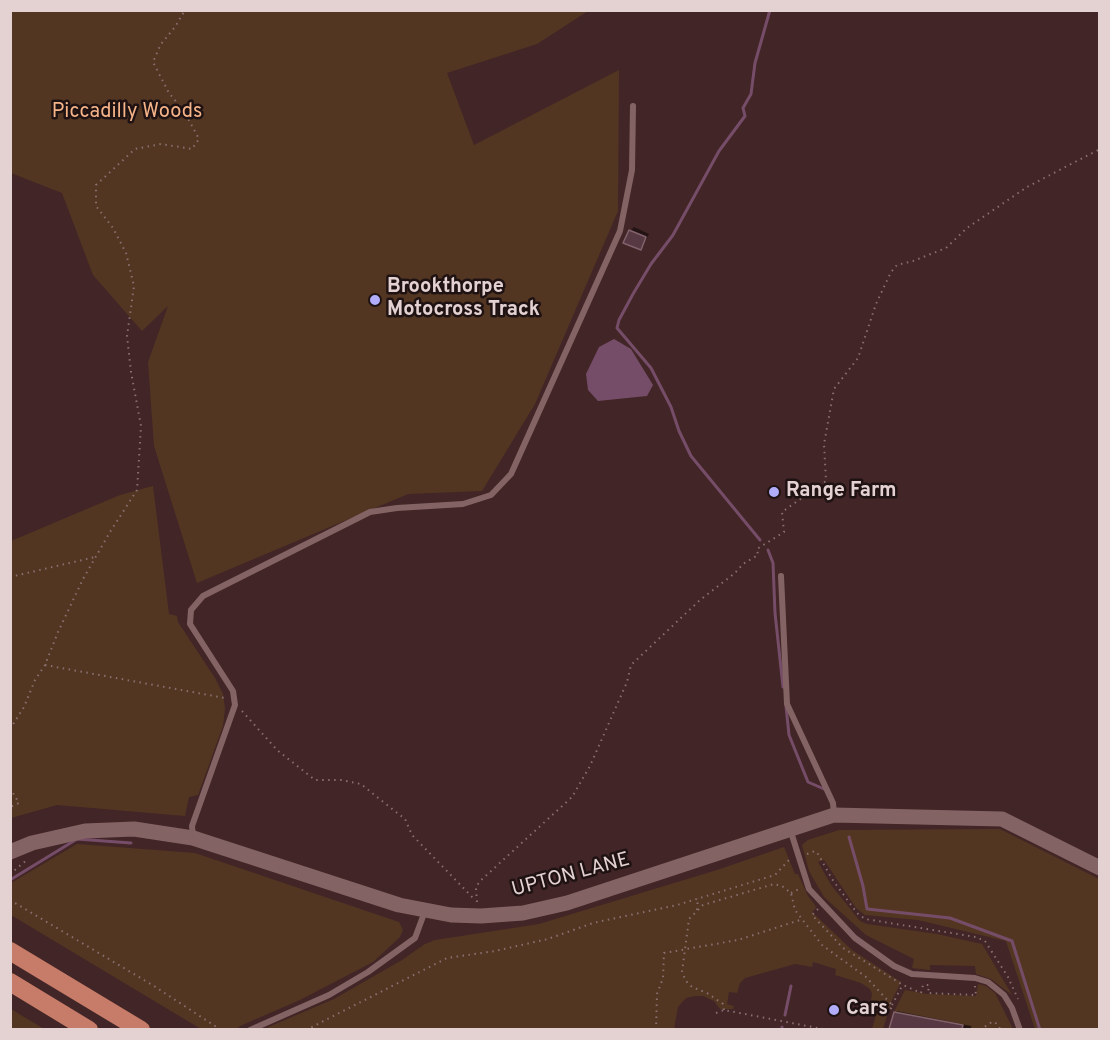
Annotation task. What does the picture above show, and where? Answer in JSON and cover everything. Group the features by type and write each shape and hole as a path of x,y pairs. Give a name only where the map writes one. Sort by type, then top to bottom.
{"highway":[{"path":"10,951 141,1029"},
{"path":"10,982 89,1029"}],"street":[{"name":"UPTON LANE","path":"10,852 32,843 85,831 134,829 193,838 399,905 425,910 479,909 523,913 567,903 834,815 1002,819 1100,868"}],"lane":[{"path":"193,838 192,826 235,705 233,691 190,624 191,610 202,596 370,512 464,504 491,495 511,474 620,231 632,170 633,106"},
{"path":"782,576 787,704 833,803 834,815"},
{"path":"790,829 807,884 819,901 855,938 900,970 922,976 975,978 996,987 1012,1008 1020,1029"},
{"path":"250,1029 330,995 368,972 415,938 425,910"}],"path":[{"path":"10,729 45,665 58,632 96,557 137,490 141,426 127,336 134,286 126,253 113,228 96,206 96,185 135,149 161,144 192,149 199,139 184,111 169,93 153,62 185,10"},
{"path":"479,909 476,888 479,882 572,797 590,766 627,682 631,664 700,600 743,564 758,555 757,549 784,532 782,512 826,481 824,444 834,389 858,358 876,304 891,272 897,265 946,248 967,228 1027,187 1100,149"},
{"path":"10,577 96,557"},
{"path":"45,665 223,697 245,713 277,750 315,780 340,780 361,784 378,796 405,819 412,835 479,909"},
{"path":"10,788 19,803 10,807"},
{"path":"306,1029 447,958 495,951 548,939 593,923 698,898 775,875 789,860 815,851 857,914 865,919 976,937 985,941 1008,977 1020,1006"},
{"path":"724,1010 723,1004 707,993 692,987 682,972 689,919 704,905 774,884 782,886 790,893 795,910 822,945 866,977 892,1005"},
{"path":"790,893 807,884"},
{"path":"697,911 698,898"},
{"path":"10,900 221,1029"},
{"path":"656,1029 657,994 663,978 664,953 738,940 803,919"},
{"path":"890,1011 903,986"},
{"path":"716,1013 724,1010 828,1029"},
{"path":"981,1029 995,1022 1001,1029"}],"green space":[{"name":"Brookthorpe Motocross Track","path":"10,11 588,11 537,44 447,73 474,145 619,70 618,211 535,404 482,491 408,494 197,583 154,446 148,362 168,306 142,331 93,275 62,193 11,173"},
{"path":"153,486 169,614 177,616 178,622 223,694 225,708 223,726 198,795 189,797 185,816 57,805 11,818 11,541 120,495"},
{"path":"1000,829 1099,879 1099,1029 1035,1029 1006,941 918,920 865,915 856,908 824,860 818,862 831,885 860,921 982,944 1012,995 991,979 976,974 975,966 930,965 930,970 912,968 914,959 866,935 824,897 809,871 802,845 808,840 839,830"},
{"path":"77,844 195,853 399,922 403,930 400,937 373,962 300,1000 237,1029 201,1029 11,915 11,883"},
{"path":"784,847 795,874 798,874 808,896 815,905 816,908 812,912 852,950 901,982 892,1000 883,1029 872,1029 878,1008 870,1006 872,994 870,989 861,983 835,975 836,969 813,962 812,967 795,964 745,978 740,983 737,993 729,992 727,1004 734,1006 733,1009 720,1009 714,1001 703,996 686,998 678,1007 674,1029 264,1029 334,999 435,940 539,924 717,870"},
{"path":"978,984 986,986 995,993 1013,1029 970,1029 971,1027 894,1012 905,990 927,994 976,996"},
{"path":"11,1009 44,1029 11,1029"}],"shaded area":[{"path":"614,339 631,349 653,385 647,396 598,401 588,390 586,374 599,347"}],"building":[{"path":"629,230 646,237 641,250 623,243"},
{"path":"894,1012 963,1025 962,1029 889,1029"}],"waterway":[{"path":"760,540 691,456 671,407 651,368 617,328 633,294 651,264 673,235 719,151 745,116 743,108 751,94 755,63 770,10"},
{"path":"768,550 773,563 775,613 783,687"},
{"path":"786,706 789,735 808,782 824,789"},
{"path":"849,837 867,909 950,918 1012,941 1040,1030"},
{"path":"10,880 77,839 131,843"},
{"path":"785,1015 791,986"}],"place":[{"name":"Brookthorpe Motocross Track","path":"375,300"},
{"name":"Range Farm","path":"774,492"},
{"name":"Cars","path":"834,1010"}],"park label":[{"name":"Piccadilly Woods","path":"127,113"}]}
